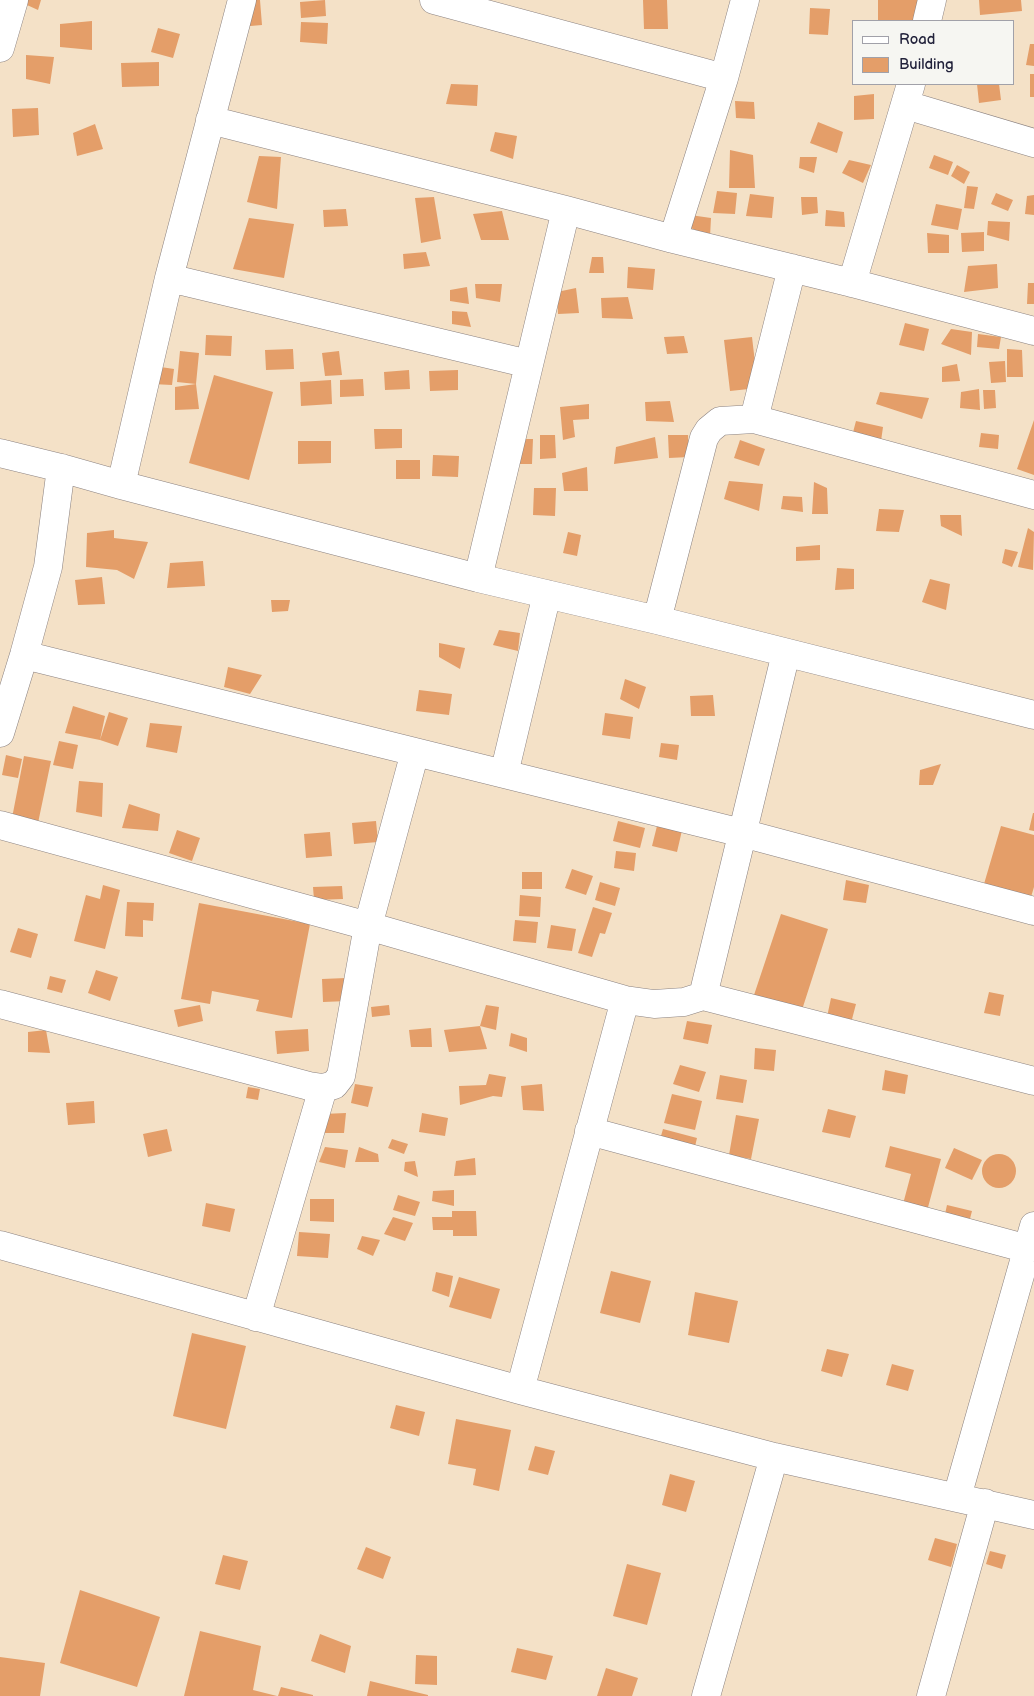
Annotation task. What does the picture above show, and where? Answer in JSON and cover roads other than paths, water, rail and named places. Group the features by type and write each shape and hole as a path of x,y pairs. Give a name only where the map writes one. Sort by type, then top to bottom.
{"street":[{"path":"0,48 14,0"},
{"path":"121,485 169,278 242,0"},
{"path":"434,0 724,78"},
{"path":"673,240 724,78 745,0"},
{"path":"927,20 932,0"},
{"path":"852,283 909,94 1034,143"},
{"path":"210,120 566,210 673,240 852,283 1034,332"},
{"path":"478,578 566,210"},
{"path":"754,419 792,268"},
{"path":"169,278 529,364"},
{"path":"657,620 704,438 709,430 720,420 754,419 1034,495"},
{"path":"0,453 478,578 657,620 1034,715"},
{"path":"0,733 48,567 61,468"},
{"path":"504,774 547,594"},
{"path":"703,996 786,654"},
{"path":"24,655 742,833 1034,911"},
{"path":"0,1004 323,1088 334,1085 341,1076 368,926 415,752"},
{"path":"0,825 368,926 625,1000 654,1004 684,1002 703,996 1034,1081"},
{"path":"520,1390 625,1000"},
{"path":"256,1317 323,1088"},
{"path":"589,1131 1031,1238 957,1497"},
{"path":"0,1245 520,1390 774,1457 1034,1515"},
{"path":"706,1696 774,1457"},
{"path":"931,1696 985,1503"}]}
